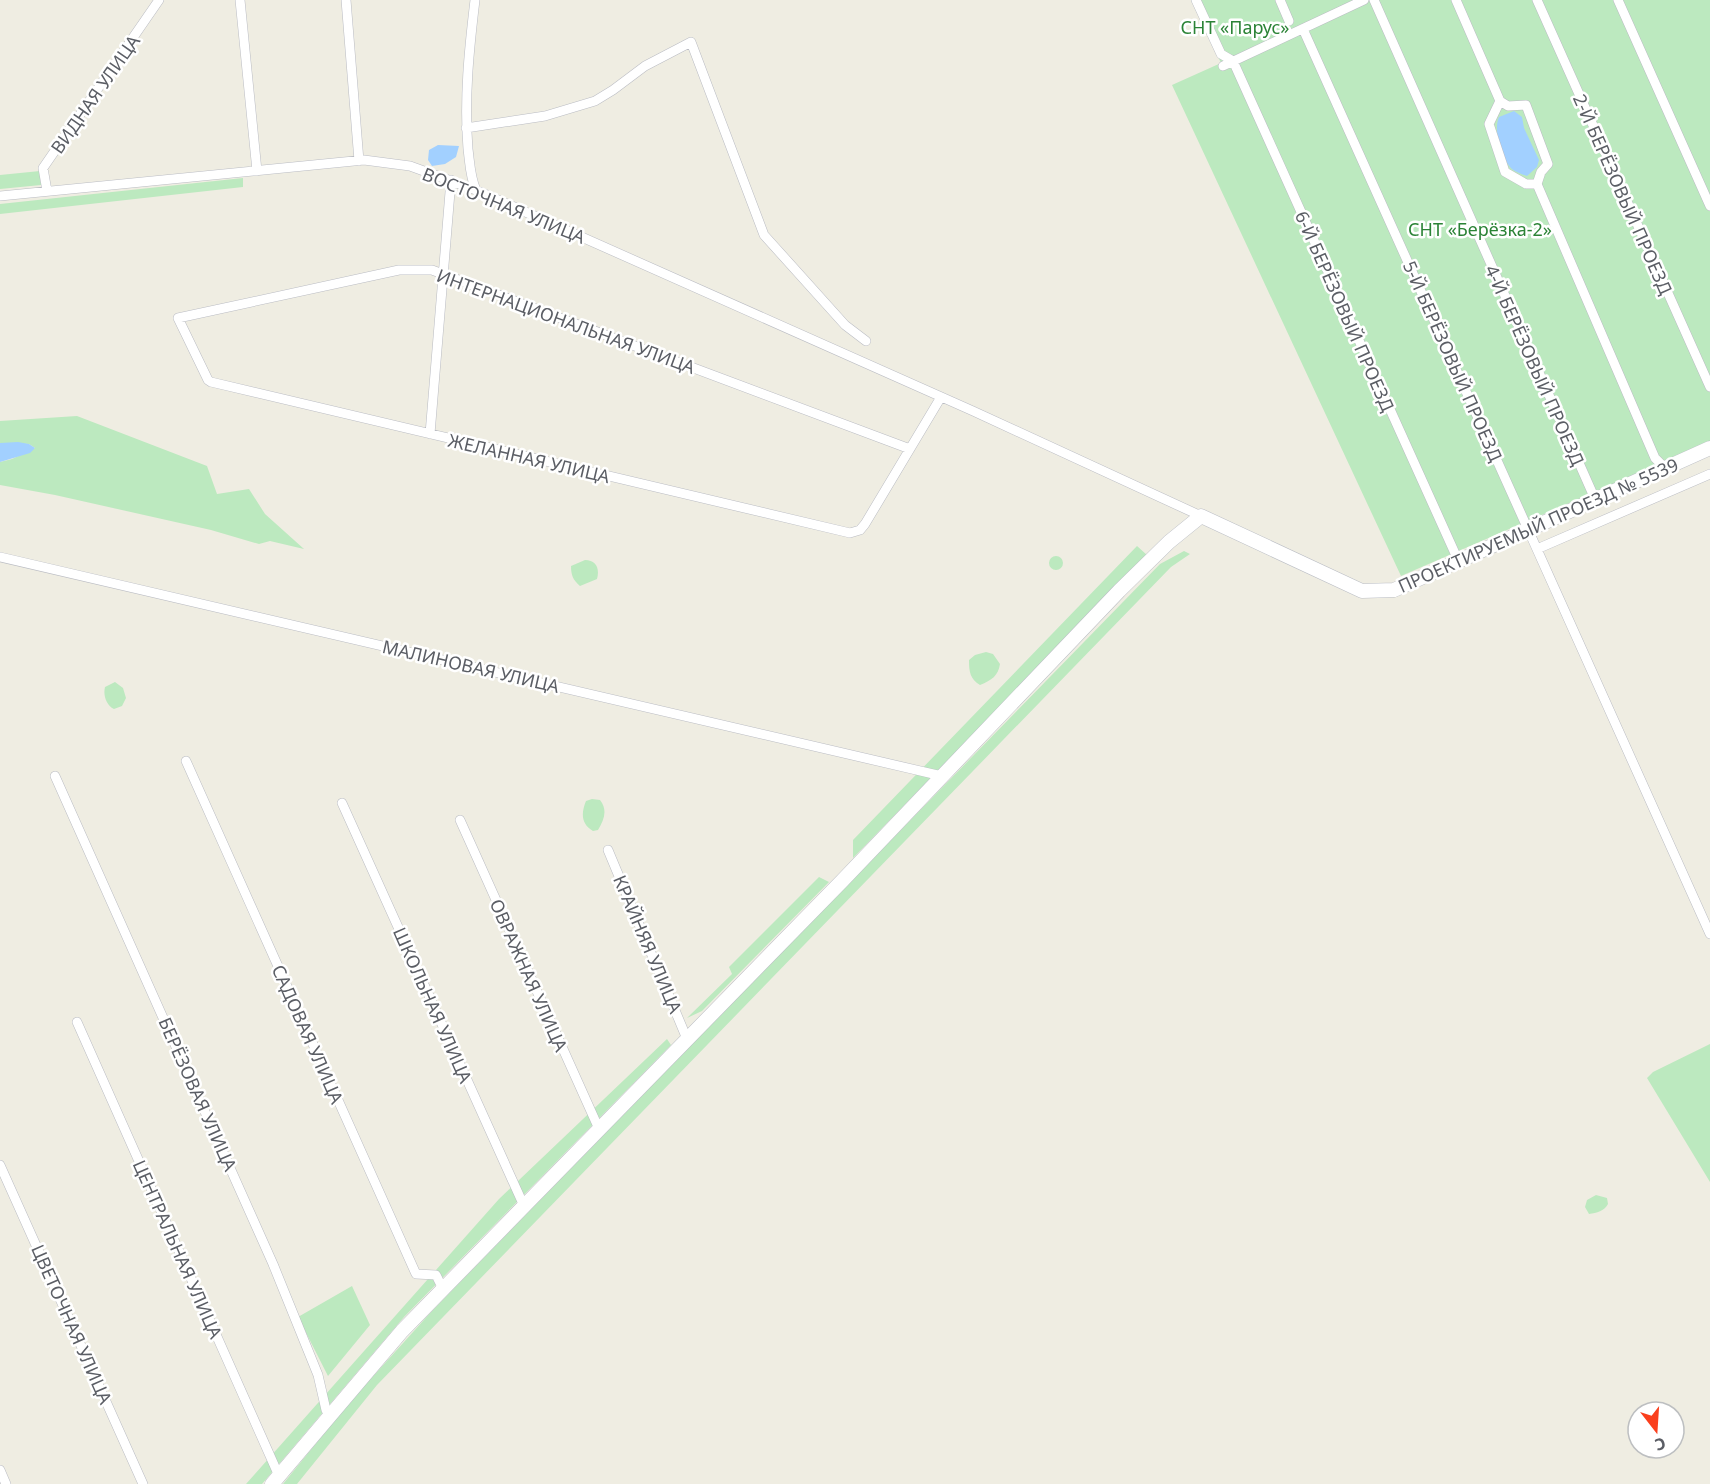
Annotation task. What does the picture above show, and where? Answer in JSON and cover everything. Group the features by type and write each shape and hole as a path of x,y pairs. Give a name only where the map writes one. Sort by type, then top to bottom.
{"street":[{"name":"ВИДНАЯ УЛИЦА","path":"48,191 43,168 159,0"},
{"path":"240,0 257,171"},
{"path":"346,0 359,161"},
{"path":"475,0 466,89 466,128 471,178 476,190"},
{"path":"1196,0 1221,54 1233,61"},
{"path":"1280,0 1289,21"},
{"path":"1223,66 1364,0"},
{"name":"4-Й БЕРЁЗОВЫЙ ПРОЕЗД","path":"1374,0 1595,499"},
{"path":"1456,0 1500,101 1508,106 1526,105 1548,165 1540,172 1537,184 1655,458 1665,468"},
{"name":"2-Й БЕРЁЗОВЫЙ ПРОЕЗД","path":"1537,0 1710,387"},
{"path":"1618,0 1710,206"},
{"name":"5-Й БЕРЁЗОВЫЙ ПРОЕЗД","path":"1303,29 1710,934"},
{"path":"466,128 545,116 595,101 614,90 645,66 691,42 764,235 845,325 866,341"},
{"name":"6-Й БЕРЁЗОВЫЙ ПРОЕЗД","path":"1233,61 1458,561"},
{"path":"1500,101 1489,124 1505,172 1527,184 1537,184"},
{"name":"ВОСТОЧНАЯ УЛИЦА","path":"0,196 359,161 410,166 476,190 941,397 1201,516"},
{"path":"429,434 451,180"},
{"name":"ИНТЕРНАЦИОНАЛЬНАЯ УЛИЦА","path":"208,381 178,318 399,270 432,270 910,449"},
{"name":"ЖЕЛАННАЯ УЛИЦА","path":"208,381 850,533 860,531 910,449"},
{"path":"910,449 941,397"},
{"name":"ПРОЕКТИРУЕМЫЙ ПРОЕЗД № 5539","path":"1201,516 1362,591 1394,590 1710,448"},
{"path":"1537,549 1710,474"},
{"path":"276,1480 402,1331 442,1289 687,1039 1119,591 1169,542 1201,516"},
{"name":"МАЛИНОВАЯ УЛИЦА","path":"0,557 942,776"},
{"name":"САДОВАЯ УЛИЦА","path":"186,761 416,1274 436,1275 442,1289"},
{"name":"БЕРЁЗОВАЯ УЛИЦА","path":"55,776 273,1264 318,1375 326,1410 330,1416"},
{"name":"ШКОЛЬНАЯ УЛИЦА","path":"342,803 524,1206"},
{"name":"ОВРАЖНАЯ УЛИЦА","path":"460,820 598,1130"},
{"name":"КРАЙНЯЯ УЛИЦА","path":"608,850 687,1039"},
{"name":"ЦЕНТРАЛЬНАЯ УЛИЦА","path":"77,1022 276,1480"},
{"name":"ЦВЕТОЧНАЯ УЛИЦА","path":"0,1165 143,1484"},
{"path":"0,1470 6,1484"}],"green space":[{"name":"СНТ «Берёзка-2»","path":"1191,0 1710,0 1710,442 1401,576 1172,85 1221,63"},
{"path":"40,171 41,185 0,189 0,175"},
{"path":"243,178 243,187 0,214 0,204"},
{"path":"77,416 207,466 217,494 249,489 265,514 304,549 270,541 259,544 211,530 0,485 0,462 35,448 29,444 0,443 0,421"},
{"path":"1137,546 1147,555 853,858 853,840"},
{"path":"1184,551 1190,554 1171,567 377,1385 297,1484 283,1484 348,1404 432,1311 1160,564"},
{"path":"1053,556 1059,556 1063,563 1059,570 1053,570 1049,566 1049,560"},
{"path":"585,560 594,563 598,575 597,579 580,586 573,577 571,566"},
{"path":"986,652 993,654 1000,664 994,677 980,685 971,675 969,660 975,655"},
{"path":"115,682 123,688 126,698 122,706 114,709 107,702 104,690 105,687"},
{"path":"600,800 604,811 598,830 593,831 584,822 583,814 586,801"},
{"path":"819,877 829,882 702,1011 687,1018 732,974 729,967"},
{"path":"667,1039 671,1045 404,1317 262,1484 246,1484 499,1199"},
{"path":"1710,1044 1710,1182 1647,1078 1653,1072"},
{"path":"1596,1195 1607,1198 1608,1204 1600,1211 1589,1214 1585,1207 1587,1200"},
{"path":"352,1286 370,1325 328,1376 298,1317"}],"water":[{"path":"1514,111 1522,117 1524,128 1539,160 1537,167 1527,176 1510,167 1499,143 1497,122 1499,117"},
{"path":"438,145 459,146 456,157 445,164 432,166 428,160 429,150"},
{"path":"18,442 35,448 30,453 0,462 0,443"}],"park label":[{"name":"СНТ «Парус»","path":"1235,27"}]}
